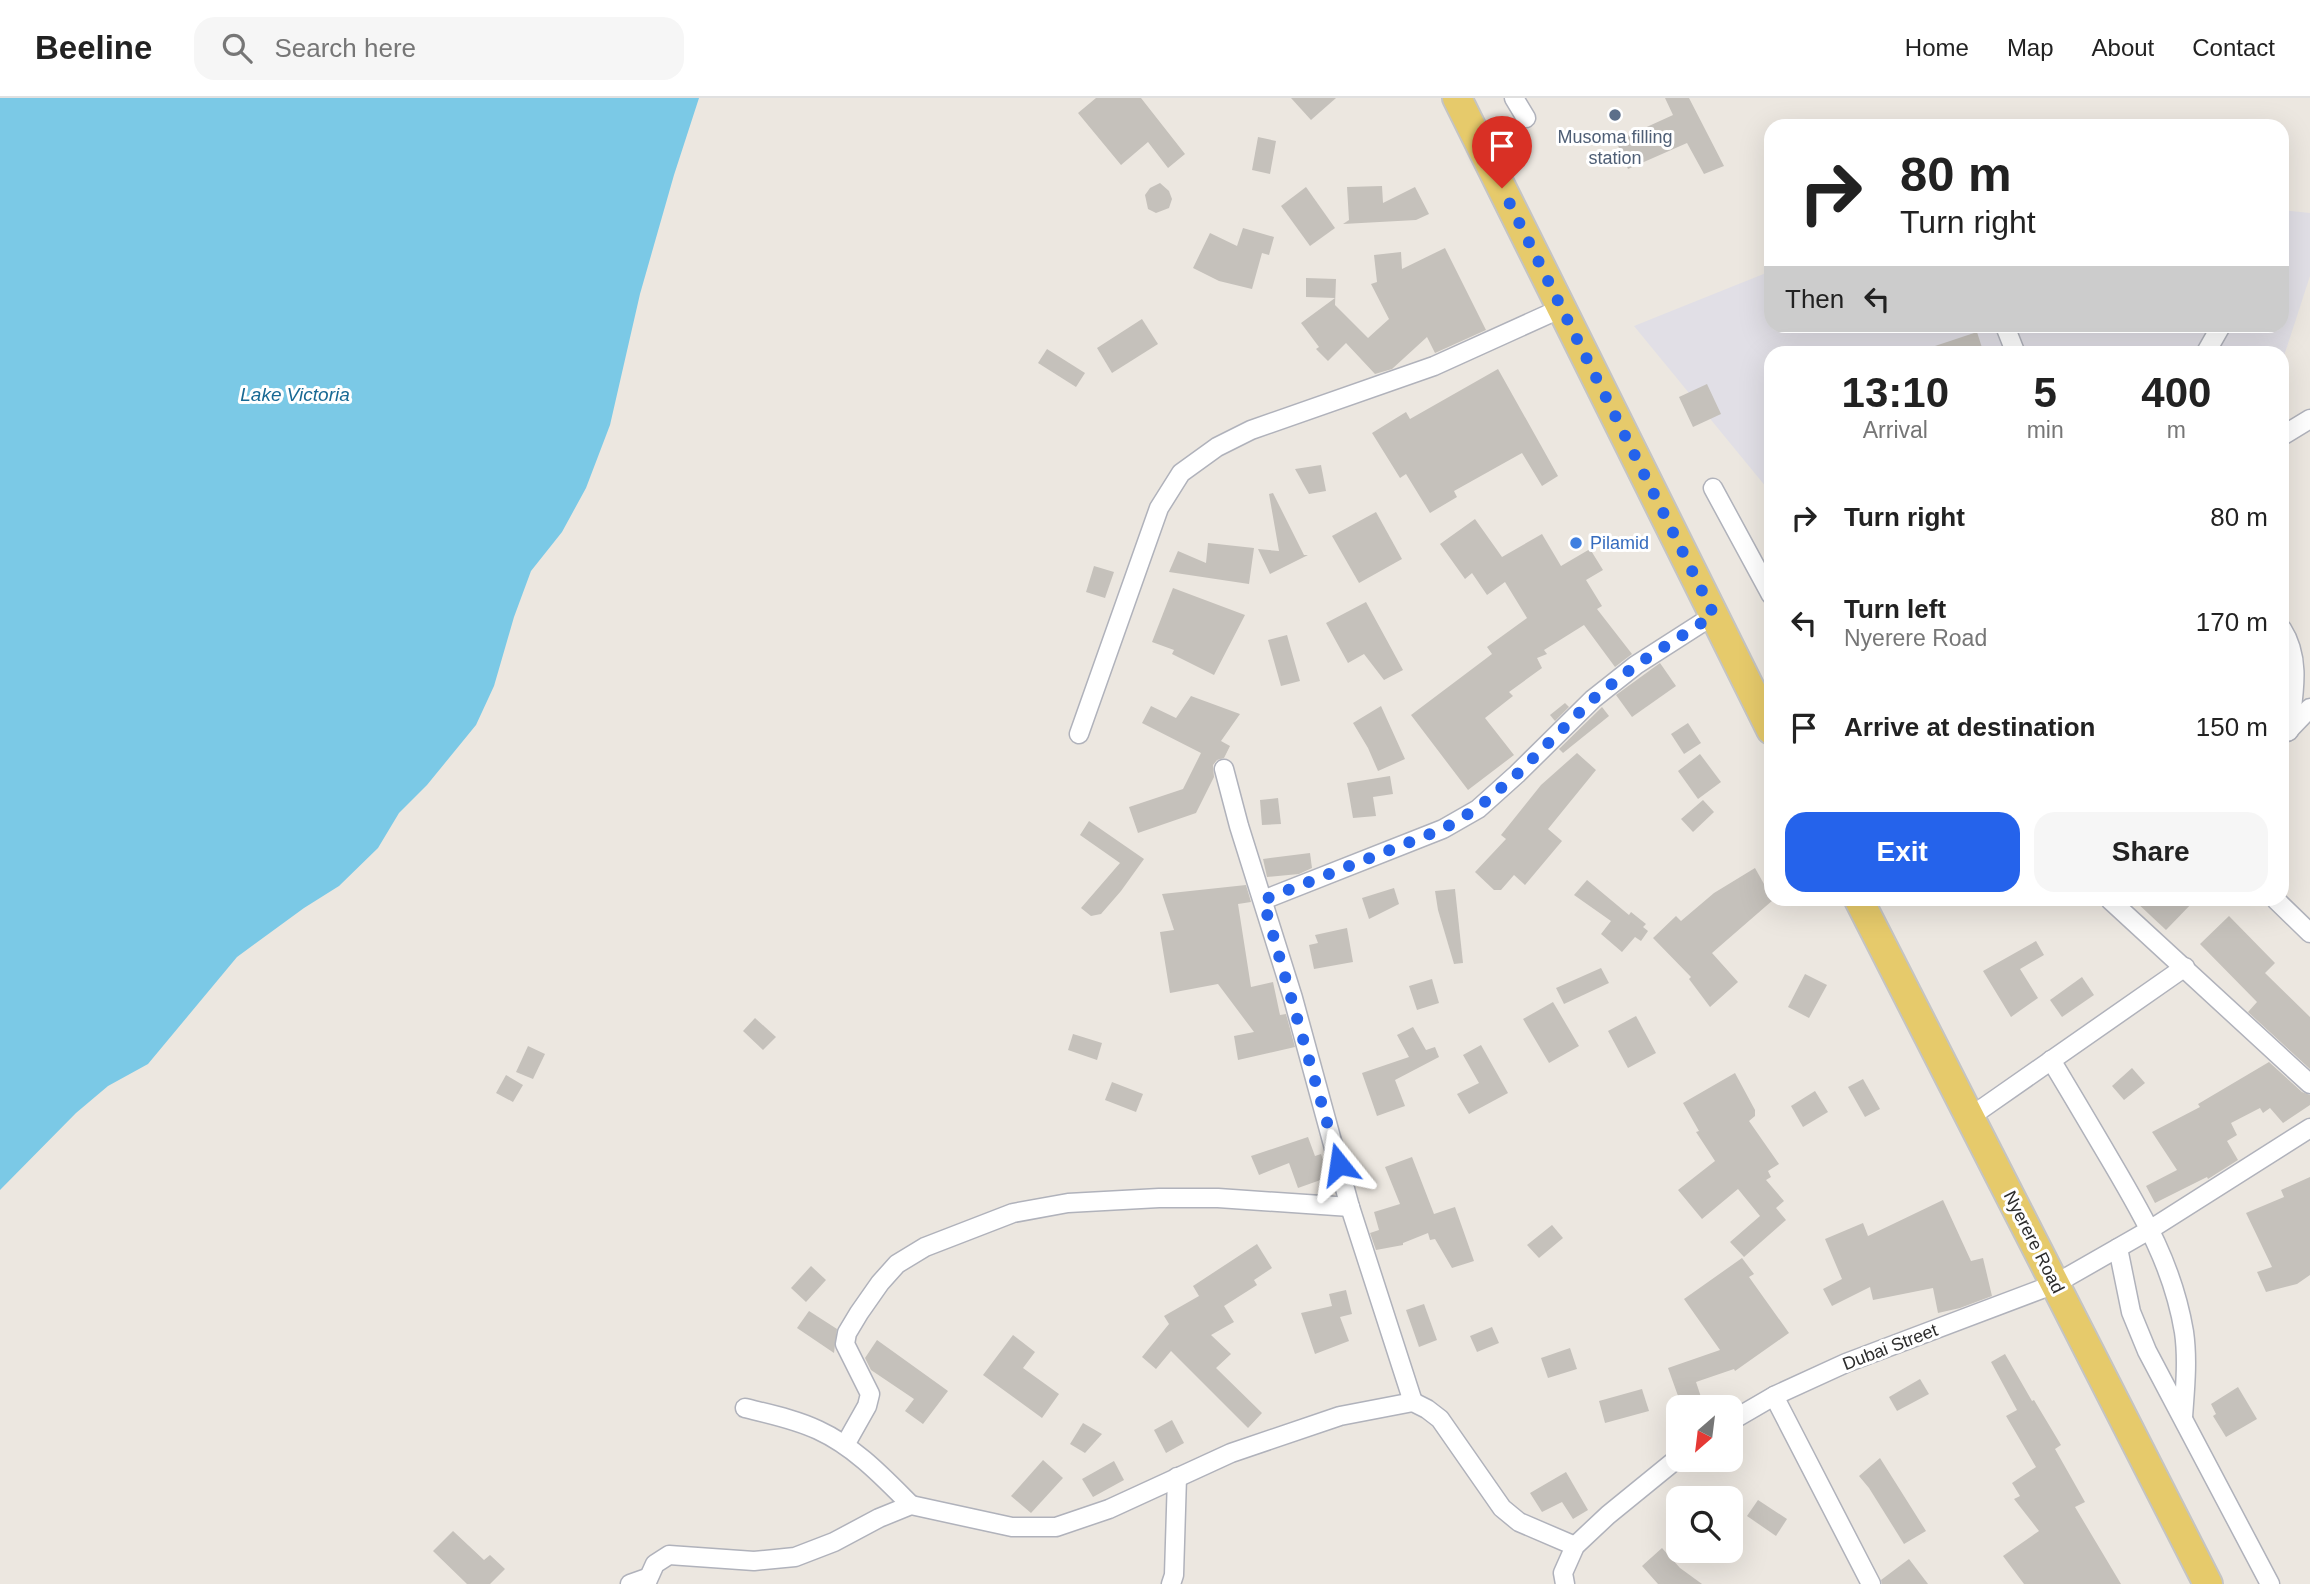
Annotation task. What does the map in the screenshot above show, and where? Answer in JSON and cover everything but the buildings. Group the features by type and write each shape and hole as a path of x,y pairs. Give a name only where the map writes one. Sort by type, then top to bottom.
{"main road":[{"path":"1457,98 1764,716"},
{"name":"Nyerere Road","path":"1862,906 2208,1584"}],"street":[{"path":"1514,98 1526,118"},
{"path":"1079,734 1159,508 1181,473 1217,447 1251,430 1434,366 1562,308"},
{"path":"2289,432 2310,419"},
{"path":"1713,488 1764,582"},
{"path":"1263,900 1443,829 1478,808 1517,774 1593,699 1636,665 1714,615"},
{"path":"2289,641 2295,658 2295,678 2289,712"},
{"path":"2289,730 2310,708"},
{"path":"1224,769 1300,1022 1350,1207 1413,1402"},
{"path":"2117,906 2310,1084"},
{"path":"2282,906 2310,933"},
{"path":"1970,1117 2185,967"},
{"path":"2051,1060 2151,1229 2177,1298 2184,1334 2187,1376 2183,1417"},
{"name":"Dubai Street","path":"1743,1414 1774,1396 1846,1363 2055,1284 2151,1229 2310,1128"},
{"path":"845,1445 867,1406 870,1394 867,1383 845,1344 847,1333 880,1283 897,1264 925,1247 1013,1213 1068,1203 1218,1198 1350,1207"},
{"path":"2118,1248 2131,1312 2147,1351 2270,1584"},
{"path":"1774,1396 1871,1584"},
{"path":"745,1408 818,1429 845,1445 911,1505 1012,1527 1056,1527 1110,1509 1231,1453 1296,1429 1340,1416 1413,1402 1440,1419 1502,1508 1518,1522 1575,1546"},
{"path":"1565,1584 1563,1573 1575,1546 1666,1468"},
{"path":"1171,1584 1174,1575 1177,1477"},
{"path":"641,1582 655,1564 669,1555 754,1561 795,1557 834,1542 879,1518 911,1505"}],"shaded area":[{"path":"2289,211 2310,213 2310,276 2287,346 1764,346 1764,484 1634,326 1764,274 1764,333 2289,333"}],"water":[{"name":"Lake Victoria","path":"0,98 699,98 640,294 610,425 586,488 562,532 531,571 494,686 476,725 427,785 399,813 378,848 339,886 237,957 148,1064 108,1086 76,1113 0,1190"}],"place":[{"name":"Musoma filling station","path":"1615,115"},
{"name":"Pilamid","path":"1576,543"}],"route":[{"path":"1339,1164 1263,900 1443,829 1478,808 1517,774 1593,699 1636,665 1714,615 1502,188"}]}
